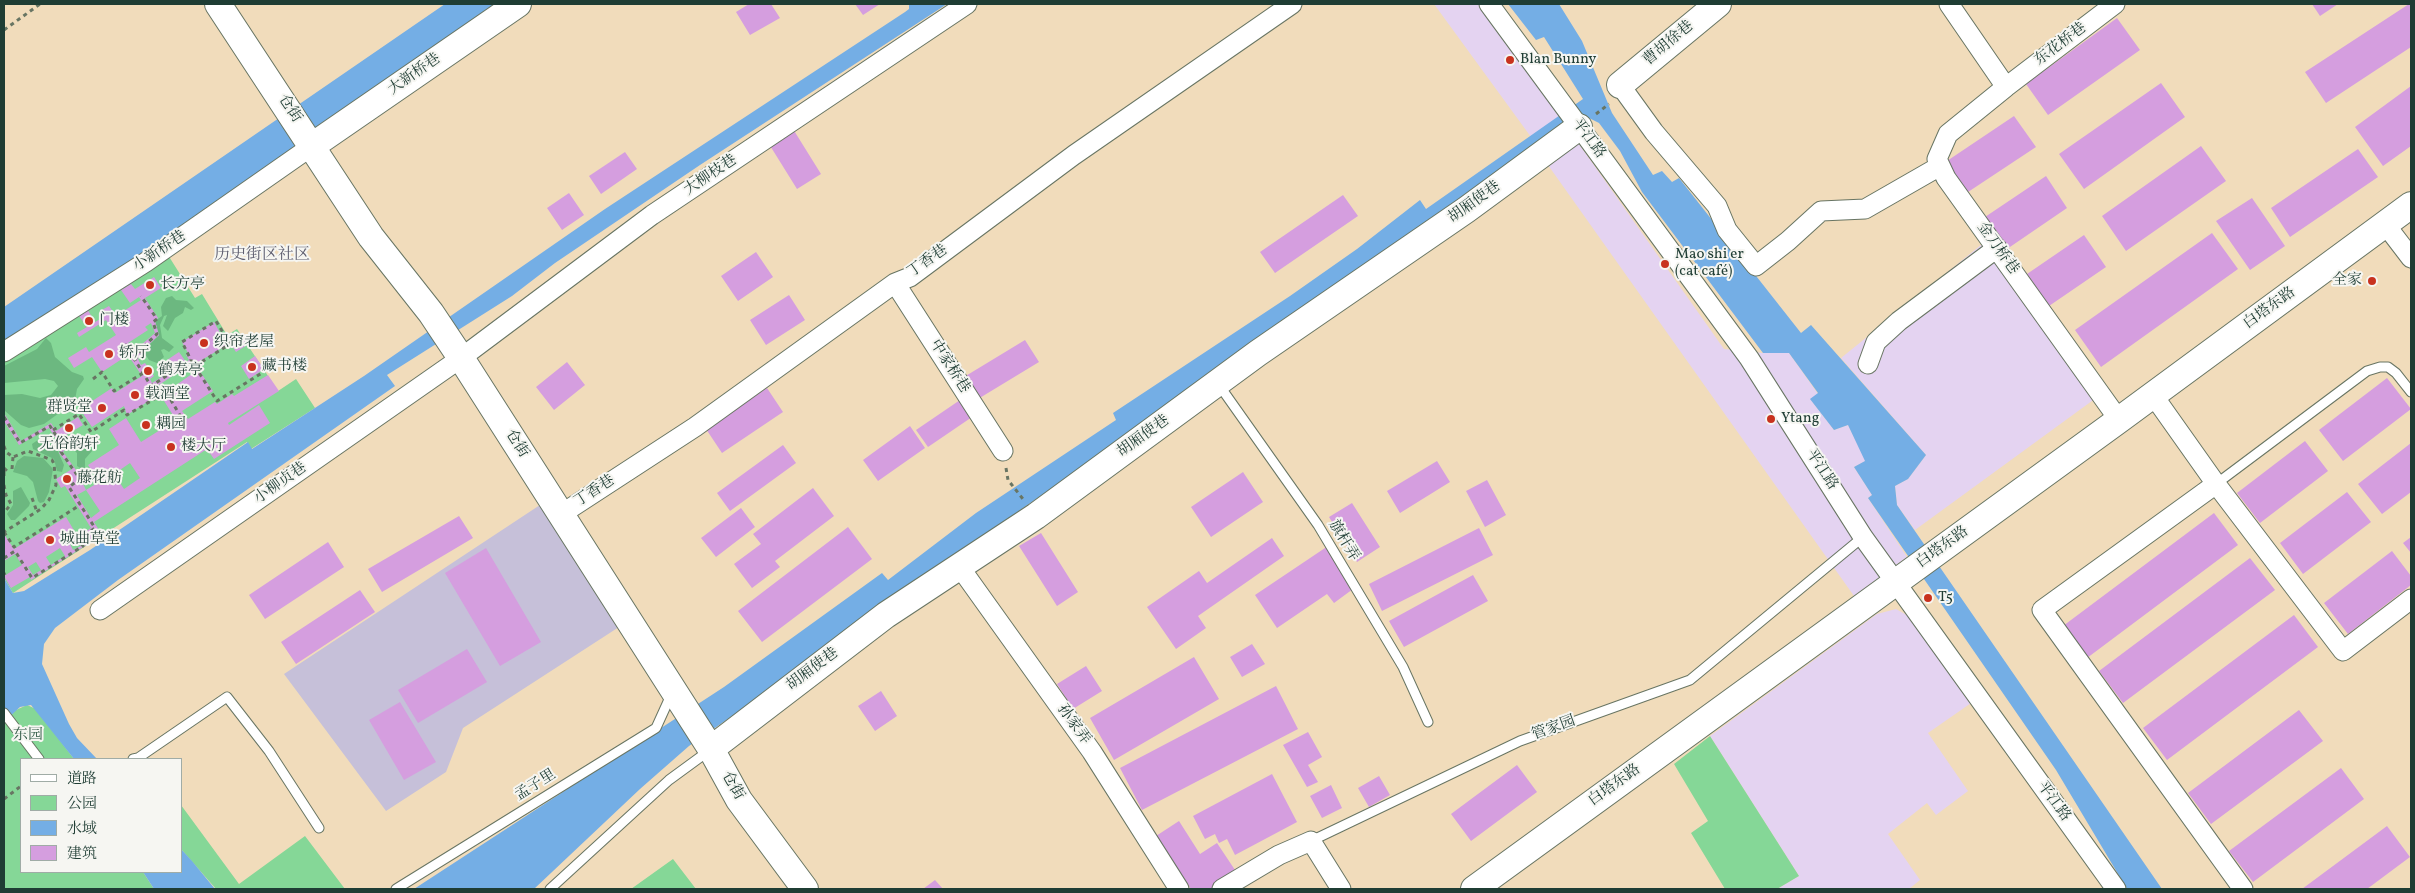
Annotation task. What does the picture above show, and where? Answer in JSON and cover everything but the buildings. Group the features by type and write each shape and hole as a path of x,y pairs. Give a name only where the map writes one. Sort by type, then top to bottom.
{"street":[{"name":"仓街","path":"218,4 284,101 372,237 431,312 462,358 708,746 739,800 805,889"},
{"name":"大新桥巷","path":"310,143 518,4"},
{"name":"大柳枝巷","path":"462,358 652,215 968,4"},
{"name":"丁香巷","path":"560,515 695,427 895,283 910,277 1074,155 1292,4"},
{"name":"平江路","path":"1489,4 1580,120 1749,358 1864,537 1900,578 2116,889"},
{"name":"曹胡徐巷","path":"1616,93 1718,4"},
{"path":"1616,93 1654,132 1717,206 1727,230 1756,266 1788,241 1821,211 1865,209 1940,166 1937,159 1948,134 2006,86 1949,4"},
{"name":"东花桥巷","path":"2006,86 2116,4"},
{"name":"胡厢使巷","path":"708,746 886,615 1036,516 1217,383 1466,210 1580,120"},
{"name":"小新桥巷","path":"4,352 146,262 310,143"},
{"name":"金刀桥巷","path":"1940,166 1946,178 2120,420"},
{"name":"白塔东路","path":"1474,889 2120,420 2411,206"},
{"path":"2385,224 2411,258"},
{"path":"1868,364 1876,342 1899,321 1997,248"},
{"name":"中家桥巷","path":"895,283 1003,451"},
{"name":"小柳贞巷","path":"100,610 462,358"},
{"path":"2153,395 2216,484 2344,651 2411,599"},
{"path":"2216,484 2042,610 2243,889"},
{"name":"孙家弄","path":"959,566 1092,752 1179,889"},
{"path":"1311,841 1341,889"},
{"name":"管家园","path":"1222,889 1279,855 1311,841"}],"lane":[{"path":"2216,484 2367,371 2388,367 2396,373 2411,392"},
{"name":"旗杆弄","path":"1217,383 1318,525 1402,667 1428,722"},
{"name":"管家园","path":"1311,841 1520,742 1690,680 1864,537"},
{"name":"孟子里","path":"396,889 656,728 676,695"},
{"path":"138,758 227,697 269,752 319,828"},
{"path":"4,713 38,758"},
{"path":"550,889 708,746"}],"path":[{"path":"4,30 40,4"},
{"path":"1580,120 1616,93"},
{"path":"135,360 142,348 157,334 153,322 157,319 141,296"},
{"path":"195,366 230,344 216,321 182,342 191,360 217,401 265,371"},
{"path":"125,344 151,386 191,360"},
{"path":"92,379 102,372 114,391 143,373"},
{"path":"154,384 161,396"},
{"path":"53,430 79,414 91,432 124,410 127,415 166,392 181,417"},
{"path":"4,417 20,442 50,426 64,448 61,452 80,479 69,487 95,528 79,538 83,546 32,578 15,550 4,558"},
{"path":"4,446 6,452 13,457"},
{"path":"13,457 28,451 47,457 54,464 55,488 47,503 37,512 4,532 14,547 80,505"},
{"path":"12,468 13,457"},
{"path":"4,477 5,470"},
{"path":"1008,480 1024,500"},
{"path":"4,486 11,504 4,513"},
{"path":"32,498 37,512"},
{"path":"4,799 20,787"}],"shaded area":[{"path":"1434,4 1480,4 1724,349 1763,353 1789,353 1818,394 1811,400 1834,430 1848,425 1866,461 1854,467 1872,495 1868,498 1907,557 1854,596 1543,158 1531,137"},
{"path":"1986,241 2096,398 1915,530 1897,505 1895,486 1908,479 1926,455 1841,358"},
{"path":"543,503 619,627 463,728 446,772 386,811 284,674"},
{"path":"1896,609 1910,617 1974,701 1928,733 1968,791 1936,815 1927,803 1888,834 1920,880 1909,889 1777,889 1799,876 1710,736 1877,614"}],"green space":[{"name":"耦园","path":"168,255 195,298 202,294 227,335 237,329 278,391 296,379 315,408 251,449 247,442 13,593 4,578 4,360"},
{"path":"172,296 176,300 187,301 194,308 191,310 185,307 183,313 175,318 168,331 163,326 167,315 164,316 160,325 162,338 174,347 169,352 164,349 161,350 164,357 157,363 149,360 145,354 148,346 159,335 155,321 162,316 161,307 166,298"},
{"path":"46,338 51,343 55,357 72,372 83,376 84,379 77,389 75,400 44,424 29,428 21,425 4,410 4,395 22,394 40,398 51,395 58,386 54,381 45,379 4,383 4,366 37,349"},
{"path":"45,435 49,436 55,445 64,465 62,472 57,471 54,459 33,449 32,444"},
{"path":"68,437 81,438 91,447 92,451 85,459 85,471 77,466 77,453 66,442"},
{"path":"24,456 43,458 53,469 49,492 44,502 40,503 38,501 33,482 27,476 13,472 17,461"},
{"path":"21,487 30,503 15,520 11,520 7,514 13,505 13,491"},
{"name":"东园","path":"27,705 36,709 73,758 20,758 20,873 144,873 154,889 4,889 4,722 16,710"},
{"path":"1710,736 1799,876 1777,889 1725,889 1691,833 1708,821 1674,764"},
{"path":"182,806 239,884 305,836 345,889 216,889 182,850"},
{"path":"673,859 696,889 631,889"}],"water":[{"path":"445,4 494,4 202,214 4,342 4,307"},
{"path":"909,4 947,4 700,165 555,263 512,296 387,375 395,386 118,580 55,628 44,644 42,664 77,738 96,758 73,758 31,705 20,707 4,722 4,578 13,593 24,591 90,550 248,442 252,449 364,376 605,209 909,9"},
{"path":"1508,4 1559,4 1582,41 1612,113 1653,175 1662,171 1672,182 1679,178 1801,333 1811,325 1926,455 1908,479 1895,486 1897,505 2162,889 2127,889 2056,770 1868,498 1872,495 1854,467 1865,461 1848,425 1834,430 1810,399 1818,393 1789,353 1763,353 1642,192 1620,151 1599,123 1587,117 951,558 788,677 689,746 640,789 534,889 414,889 724,687 882,573 888,580 976,513 1116,420 1113,413 1290,296 1357,249 1420,200 1426,209 1583,99 1544,37 1536,40"},
{"path":"182,850 215,889 154,889 144,873 182,873"}],"place":[{"name":"Blan Bunny","path":"1510,60"},
{"name":"Mao shi er (cat café)","path":"1665,264"},
{"name":"全家","path":"2372,281"},
{"name":"长方亭","path":"150,285"},
{"name":"门楼","path":"89,321"},
{"name":"织帘老屋","path":"204,343"},
{"name":"轿厅","path":"109,354"},
{"name":"藏书楼","path":"252,367"},
{"name":"鹤寿亭","path":"148,371"},
{"name":"载酒堂","path":"135,395"},
{"name":"群贤堂","path":"102,408"},
{"name":"Ytang","path":"1771,419"},
{"name":"耦园","path":"146,425"},
{"name":"无俗韵轩","path":"69,428"},
{"name":"楼大厅","path":"171,447"},
{"name":"藤花舫","path":"67,479"},
{"name":"城曲草堂","path":"50,540"},
{"name":"T5","path":"1928,598"}],"district":[{"name":"历史街区社区","path":"262,256"}]}
